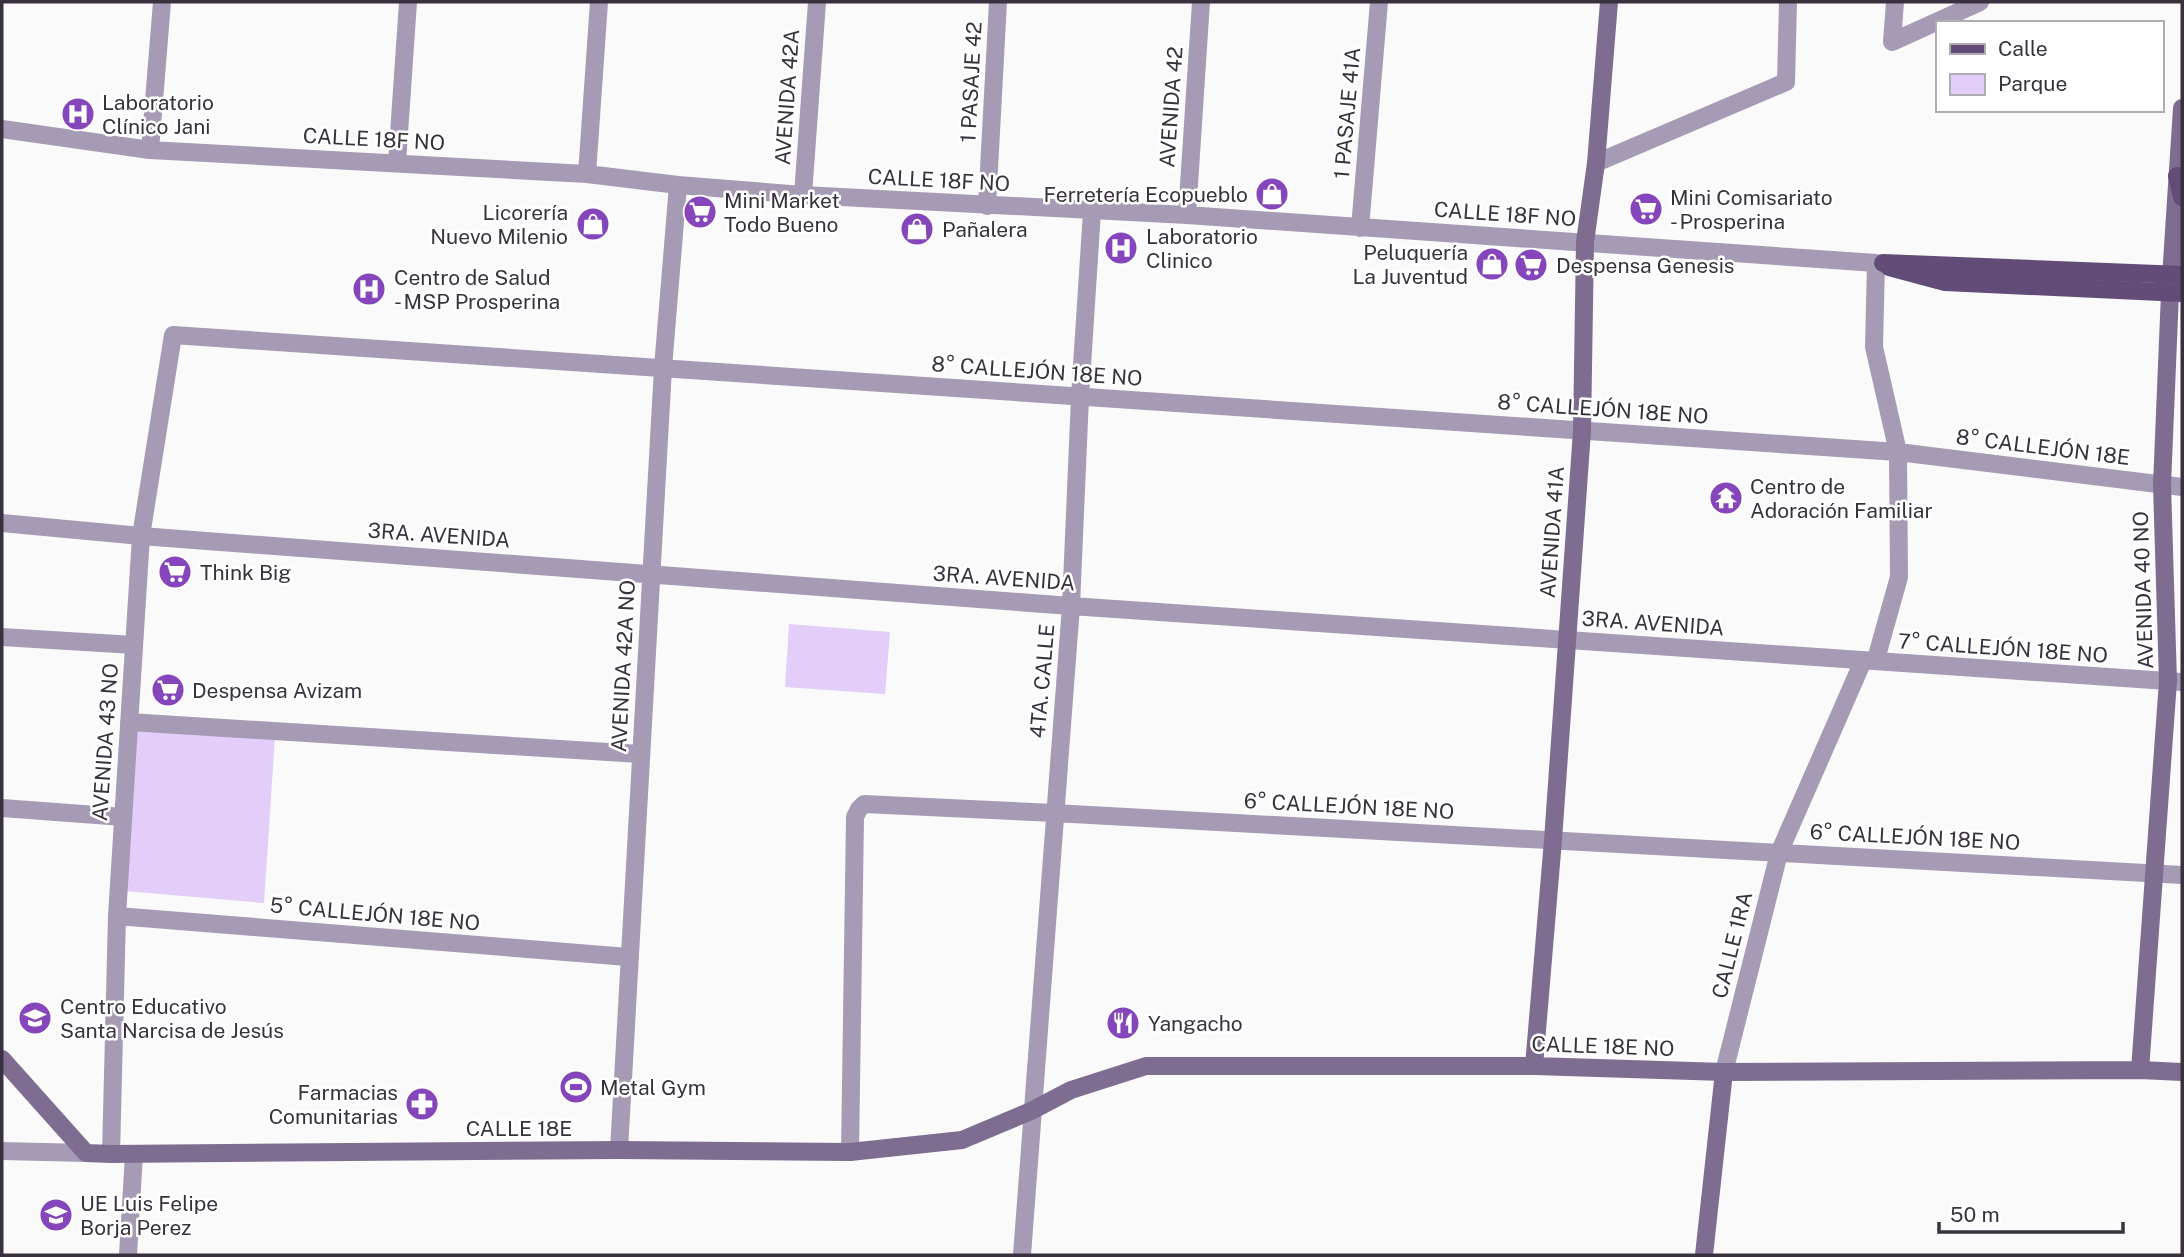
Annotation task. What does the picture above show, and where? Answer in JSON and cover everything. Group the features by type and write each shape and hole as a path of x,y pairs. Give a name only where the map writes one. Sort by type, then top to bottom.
{"main road":[{"path":"2177,176 2182,197"},
{"path":"1880,263 1945,282 2176,293"},
{"path":"1880,263 2182,275"}],"street":[{"path":"150,150 162,2"},
{"path":"397,163 408,2"},
{"path":"587,174 599,2"},
{"name":"AVENIDA 42A","path":"803,195 817,2"},
{"name":"1 PASAJE 42","path":"987,206 998,2"},
{"name":"AVENIDA 42","path":"1187,215 1201,2"},
{"name":"1 PASAJE 41A","path":"1360,228 1379,2"},
{"name":"AVENIDA 41A","path":"1534,1066 1582,431 1586,242 1596,163 1609,2"},
{"path":"1596,163 1786,82 1788,2"},
{"path":"1895,2 1892,42 1936,22"},
{"path":"1938,21 1980,2"},
{"name":"AVENIDA 40 NO","path":"2140,1070 2154,873 2175,681 2162,485 2176,293 2177,176 2182,108"},
{"name":"CALLE 18F NO","path":"2,129 150,150 587,174 678,185 803,195 1187,215 1880,263"},
{"name":"AVENIDA 42A NO","path":"619,1150 663,368 678,185"},
{"name":"4TA. CALLE","path":"1031,1111 1071,606 1080,397 1092,211"},
{"name":"CALLE 1RA","path":"1704,1255 1724,1072 1779,852 1871,657 1899,577 1898,452 1874,347 1880,263"},
{"name":"8° CALLEJÓN 18E NO","path":"173,335 1898,452"},
{"name":"AVENIDA 43 NO","path":"111,1154 117,916 141,536 173,335"},
{"name":"8° CALLEJÓN 18E","path":"1898,452 2182,487"},
{"path":"2,523 141,536"},
{"name":"3RA. AVENIDA","path":"141,536 1071,606 1567,640 1871,657"},
{"path":"2,637 134,645"},
{"name":"7° CALLEJÓN 18E NO","path":"1871,657 2175,681"},
{"path":"130,722 640,754"},
{"name":"6° CALLEJÓN 18E NO","path":"850,1152 855,817 864,804 2182,875"},
{"path":"2,808 123,817"},
{"name":"5° CALLEJÓN 18E NO","path":"117,916 628,957"},
{"path":"2,1059 86,1153"},
{"name":"CALLE 18E NO","path":"1031,1111 1072,1090 1146,1066 1534,1066 1724,1072 2182,1072"},
{"path":"1022,1255 1031,1111"},
{"name":"CALLE 18E","path":"2,1152 850,1152 962,1140 1031,1111"},
{"path":"128,1255 134,1154"}],"green space":[{"path":"789,624 890,632 885,694 785,687"},
{"path":"135,728 275,737 264,903 125,891"}],"place":[{"name":"Laboratorio Clínico Jani","path":"78,114"},
{"name":"Ferretería Ecopueblo","path":"1272,194"},
{"name":"Mini Comisariato - Prosperina","path":"1646,209"},
{"name":"Mini Market Todo Bueno","path":"700,212"},
{"name":"Licorería Nuevo Milenio","path":"593,224"},
{"name":"Pañalera","path":"917,229"},
{"name":"Laboratorio Clinico","path":"1121,248"},
{"name":"Peluquería La Juventud","path":"1492,264"},
{"name":"Despensa Genesis","path":"1531,265"},
{"name":"Centro de Salud - MSP Prosperina","path":"369,289"},
{"name":"Centro de Adoración Familiar","path":"1726,498"},
{"name":"Think Big","path":"175,572"},
{"name":"Despensa Avizam","path":"168,690"},
{"name":"Centro Educativo Santa Narcisa de Jesús","path":"35,1018"},
{"name":"Yangacho","path":"1123,1023"},
{"name":"Metal Gym","path":"576,1087"},
{"name":"Farmacias Comunitarias","path":"422,1104"},
{"name":"UE Luis Felipe Borja Perez","path":"56,1215"}]}
